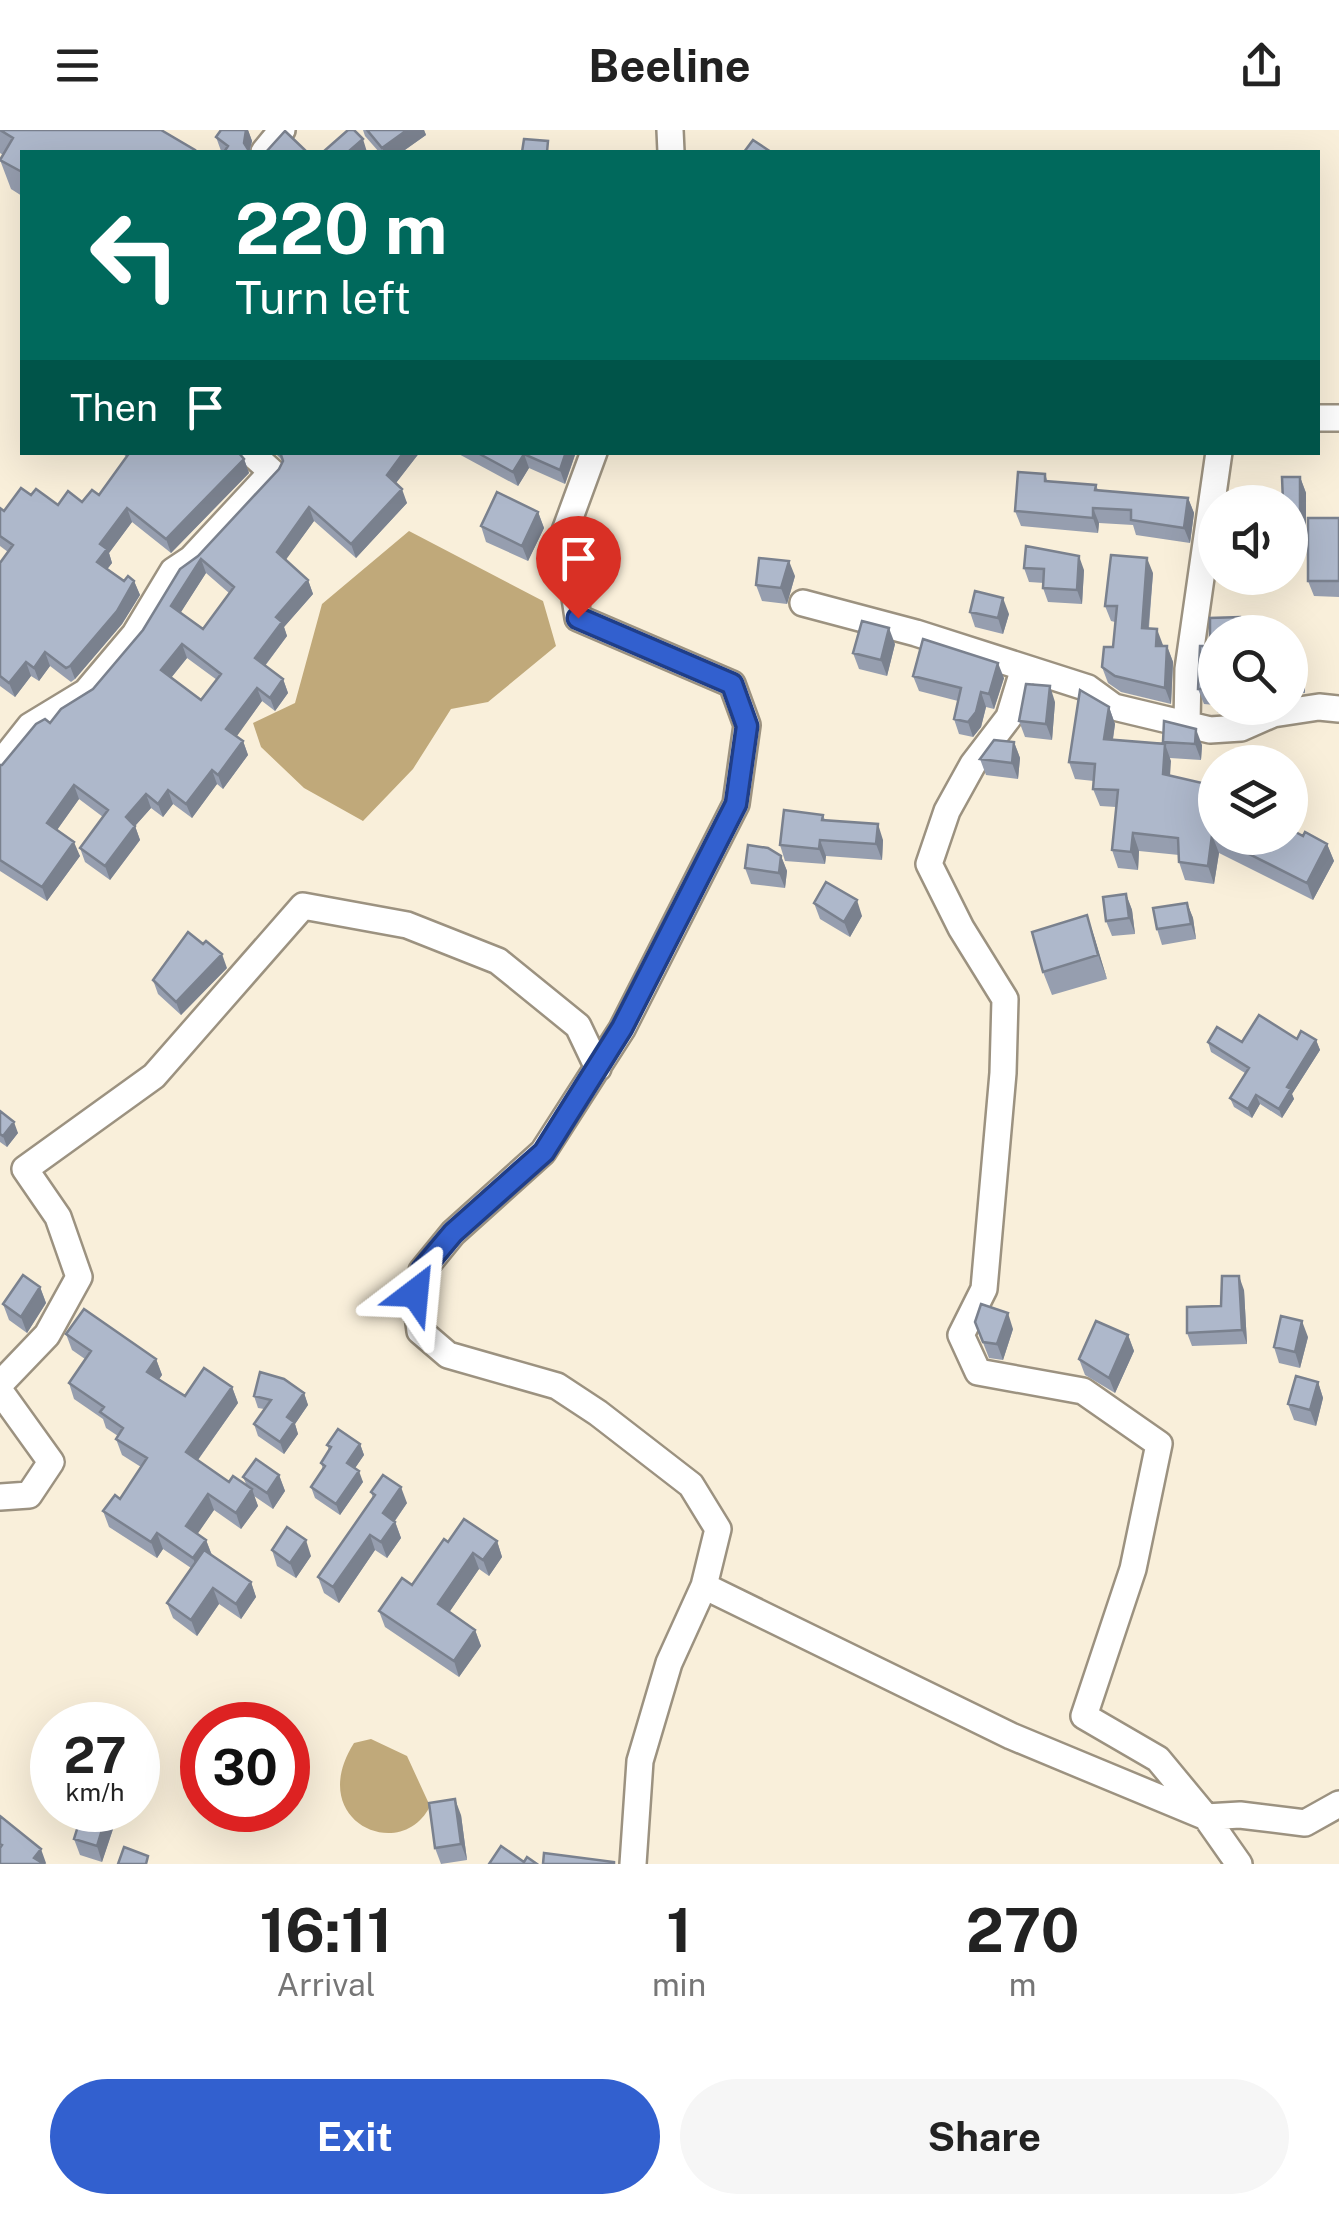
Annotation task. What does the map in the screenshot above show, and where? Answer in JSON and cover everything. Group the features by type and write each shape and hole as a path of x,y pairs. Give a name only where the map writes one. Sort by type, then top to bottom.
{"street":[{"path":"266,150 282,130"},
{"path":"0,764 30,726 86,692 136,634 174,572 191,559 272,472 253,455"},
{"path":"593,455 565,531 578,618 732,684 747,726 736,804 622,1028 544,1152 453,1233 422,1270 415,1293 420,1331 448,1355 558,1386 692,1484 718,1530 704,1586 670,1663 640,1760 633,1864"},
{"path":"1187,724 1188,668 1220,455"},
{"path":"802,603 916,632 1088,688 1114,707 1210,730 1242,728 1273,714 1319,706 1339,708"},
{"path":"1024,668 1008,717 973,764 946,811 929,864 960,928 1005,999 1003,1074 984,1290 960,1334 978,1372 1083,1390 1160,1444 1133,1569 1084,1716 1158,1759 1239,1864"},
{"path":"0,1497 29,1494 51,1462 0,1388 47,1335 78,1277 58,1218 24,1169 154,1076 303,906 407,924 498,961 578,1026 598,1068"},
{"path":"704,1586 1011,1736 1206,1817 1240,1814 1305,1823 1339,1804"}],"shaded area":[{"path":"409,531 543,601 556,646 488,702 451,709 413,769 363,821 304,788 261,747 253,723 295,703 322,604"},
{"path":"371,1739 407,1756 430,1806 417,1823 399,1832 380,1832 363,1826 349,1813 341,1794 342,1771 354,1743"}],"building":[{"path":"0,130 161,130 195,150 20,150 20,171 0,160 13,138"},
{"path":"221,130 246,130 244,143 248,150 225,150 228,146 216,137"},
{"path":"348,130 354,130 363,139 350,150 325,150"},
{"path":"367,130 407,130 382,148"},
{"path":"285,131 305,150 268,150"},
{"path":"524,139 548,141 547,150 522,150"},
{"path":"753,140 768,150 746,150"},
{"path":"128,455 241,455 244,459 166,539 127,508 100,544 107,549 97,562 124,581 128,576 134,581 117,611 70,666 66,668 45,652 34,668 26,662 9,683 0,676 0,563 13,545 0,536 0,508 4,511 21,488 31,495 36,489 58,505 68,491 82,502 92,490 99,495"},
{"path":"281,455 402,455 387,475 402,489 351,544 309,507 277,552 308,580 276,617 282,622 255,658 283,679 270,698 257,688 226,729 243,741 218,775 212,770 186,804 168,790 158,804 146,794 126,817 135,826 105,866 80,848 108,810 74,785 47,823 74,842 42,887 0,860 0,765 36,724 45,719 50,723 61,709 93,689 143,630 180,569 198,556 279,469","holes":["201,559 234,587 203,629 171,606","182,644 221,674 201,700 161,670"]},
{"path":"482,455 523,455 513,472"},
{"path":"526,455 565,455 560,470"},
{"path":"1018,472 1045,474 1045,481 1096,485 1095,490 1188,498 1184,528 1131,520 1131,510 1093,508 1093,518 1015,511"},
{"path":"1282,477 1300,477 1300,485 1282,485"},
{"path":"497,492 538,512 522,546 481,526"},
{"path":"1308,518 1339,518 1339,581 1308,581"},
{"path":"1026,546 1079,556 1077,590 1043,588 1044,569 1024,568"},
{"path":"1111,555 1147,558 1142,628 1157,629 1156,646 1167,646 1165,688 1115,676 1102,667 1104,647 1113,647 1117,606 1105,606"},
{"path":"759,558 789,561 781,588 756,585"},
{"path":"975,591 1003,598 998,618 970,612"},
{"path":"862,621 889,628 881,660 853,653"},
{"path":"923,639 998,663 989,694 981,692 976,712 968,722 954,719 961,688 913,676"},
{"path":"1026,684 1050,686 1046,724 1019,721"},
{"path":"1080,690 1109,707 1104,739 1165,744 1163,774 1198,782 1198,855 1209,855 1208,866 1179,862 1178,838 1133,833 1131,852 1112,850 1118,790 1093,789 1095,764 1069,762"},
{"path":"1164,721 1196,729 1195,744 1163,742"},
{"path":"994,740 1014,742 1012,763 980,759"},
{"path":"784,810 823,815 822,820 878,824 876,844 820,840 819,849 780,845"},
{"path":"1308,834 1327,844 1307,883 1251,855 1308,855"},
{"path":"748,845 768,848 781,856 779,873 745,868"},
{"path":"826,882 857,900 844,922 814,903"},
{"path":"1126,894 1129,918 1106,921 1103,897"},
{"path":"1187,903 1191,924 1157,929 1153,908"},
{"path":"1087,915 1098,955 1043,972 1032,932"},
{"path":"188,932 222,954 176,1002 153,980"},
{"path":"1259,1015 1297,1039 1301,1031 1316,1040 1287,1087 1291,1089 1279,1109 1256,1095 1248,1109 1230,1098 1249,1068 1208,1042 1217,1027 1242,1042"},
{"path":"0,1111 14,1122 3,1136 0,1134"},
{"path":"23,1275 40,1287 21,1317 3,1304"},
{"path":"1222,1276 1239,1276 1242,1330 1187,1333 1187,1307 1221,1306"},
{"path":"981,1304 1008,1313 997,1344 983,1342 975,1322"},
{"path":"84,1309 156,1359 147,1372 185,1396 204,1368 232,1387 186,1452 229,1482 233,1476 252,1489 236,1513 208,1494 186,1526 206,1540 193,1558 157,1533 151,1542 103,1511 115,1495 120,1499 147,1458 116,1439 123,1428 100,1412 104,1407 69,1383 91,1351 66,1334"},
{"path":"1281,1316 1302,1321 1295,1352 1274,1347"},
{"path":"1096,1321 1128,1335 1109,1378 1079,1359"},
{"path":"260,1372 284,1379 304,1393 287,1417 294,1422 280,1442 254,1424 271,1400 254,1396"},
{"path":"1296,1376 1318,1382 1310,1410 1288,1404"},
{"path":"338,1429 360,1444 347,1463 359,1471 336,1504 311,1487 325,1466 321,1463 331,1447 327,1445"},
{"path":"256,1459 279,1475 267,1493 243,1477"},
{"path":"383,1475 401,1487 383,1513 395,1522 381,1542 370,1535 333,1587 318,1577 375,1495 371,1492"},
{"path":"464,1519 497,1541 483,1560 473,1553 438,1604 475,1630 454,1661 379,1611 402,1578 412,1585 444,1539 448,1542"},
{"path":"287,1527 306,1540 290,1563 272,1550"},
{"path":"204,1550 251,1582 236,1604 213,1588 191,1620 167,1603"},
{"path":"455,1799 461,1844 435,1848 429,1803"},
{"path":"0,1816 41,1849 34,1858 44,1864 0,1864"},
{"path":"76,1832 101,1832 97,1846 74,1839"},
{"path":"501,1846 524,1862 527,1857 537,1864 489,1864"},
{"path":"124,1847 148,1856 146,1864 118,1864"},
{"path":"544,1853 614,1862 614,1864 543,1864"}],"route":[{"path":"415,1293 422,1270 453,1233 544,1152 622,1028 736,804 747,726 732,684 578,618"}]}
